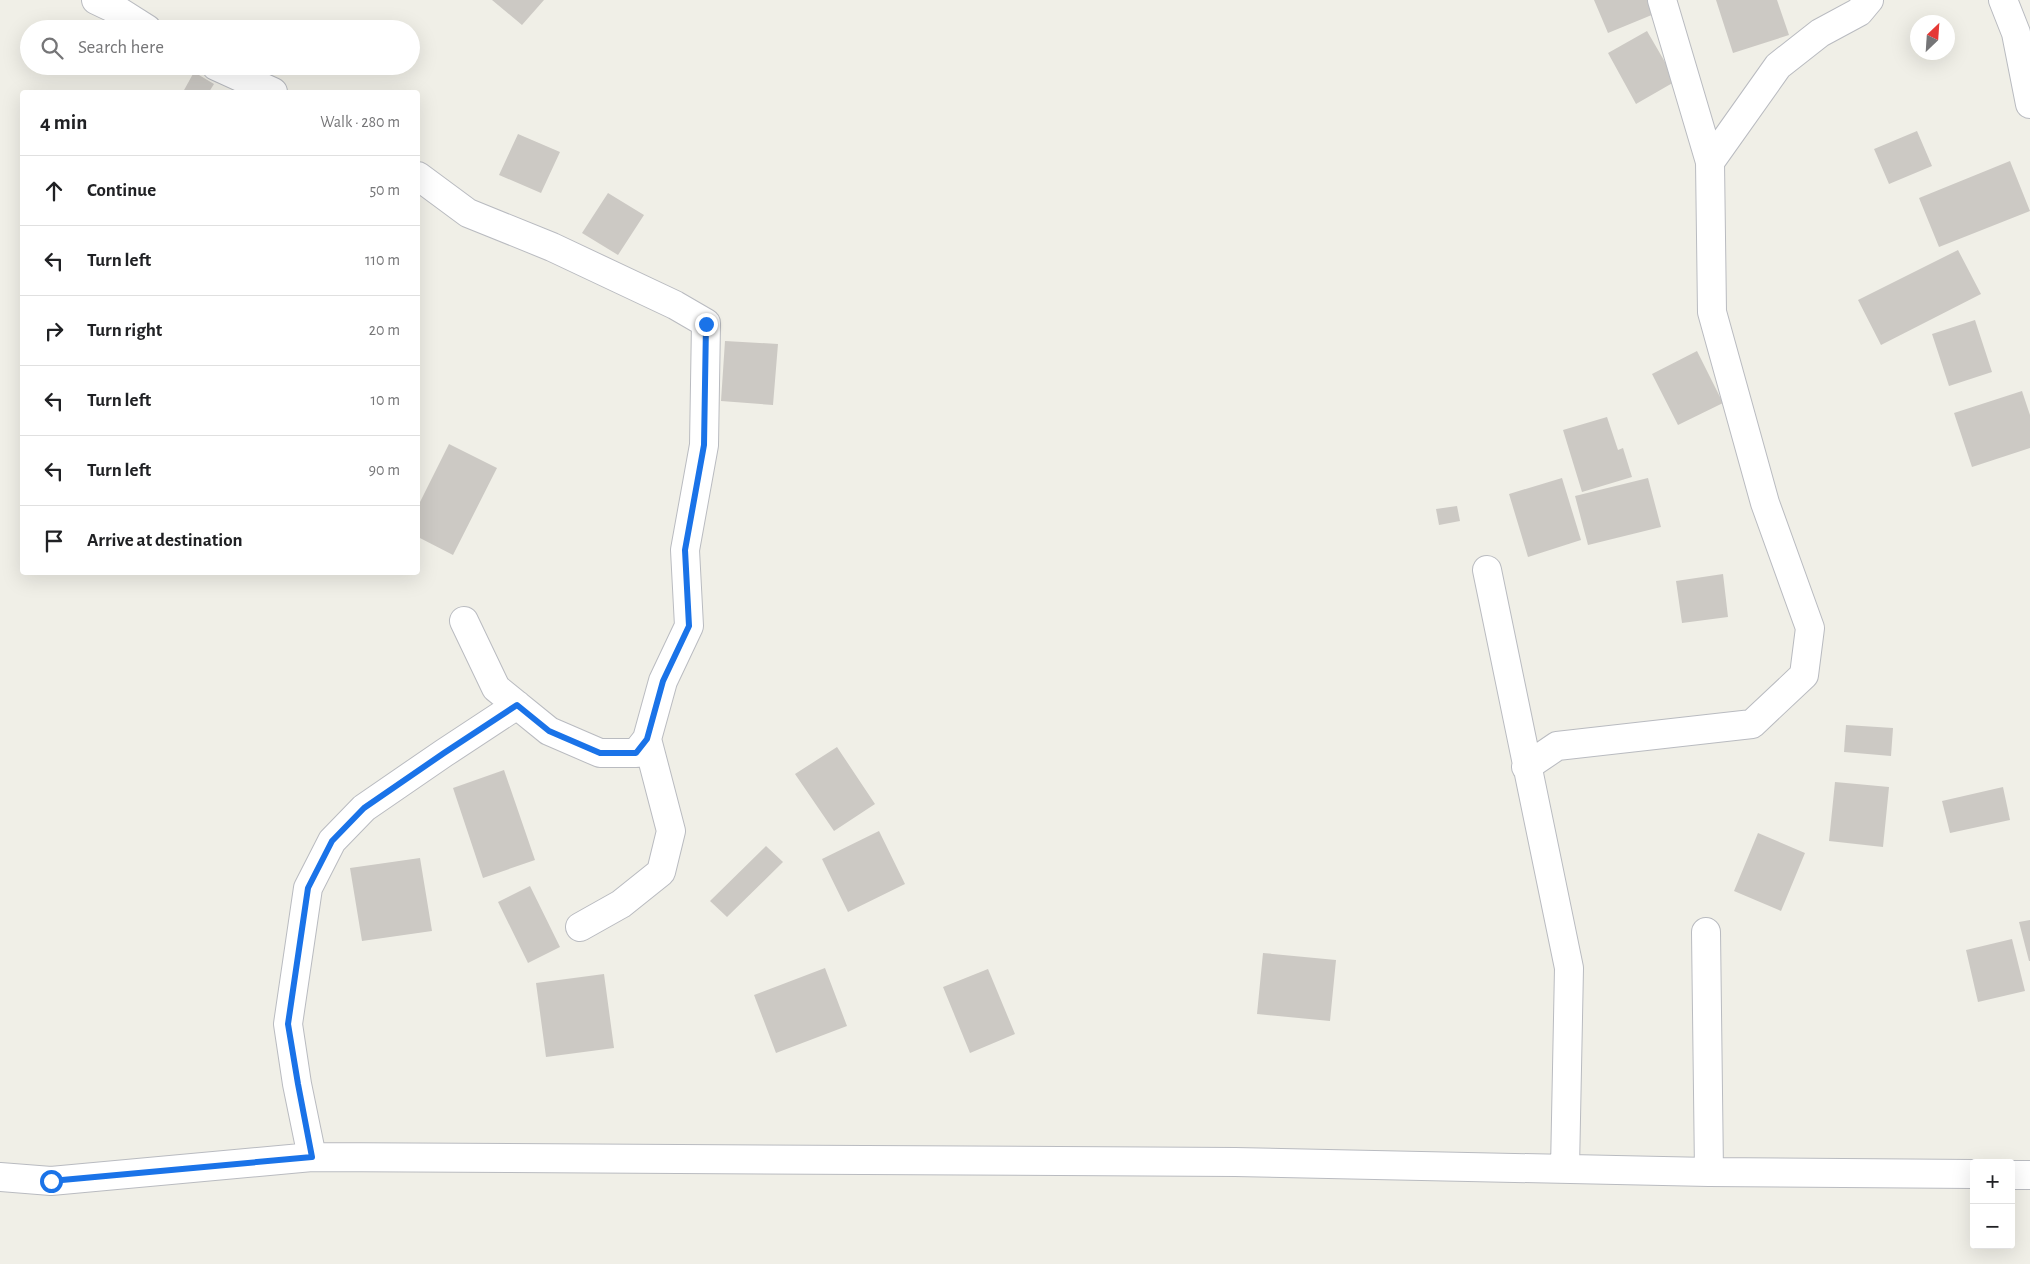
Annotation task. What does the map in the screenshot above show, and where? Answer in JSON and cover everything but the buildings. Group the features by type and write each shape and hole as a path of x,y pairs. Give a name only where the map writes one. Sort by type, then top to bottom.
{"street":[{"path":"96,0 133,20"},
{"path":"1526,767 1556,746 1752,724 1804,676 1810,628 1765,502 1712,312 1710,162 1662,0"},
{"path":"1710,162 1778,66 1820,33 1860,12 1870,0"},
{"path":"2003,0 2016,33 2030,104"},
{"path":"236,75 269,90"},
{"path":"420,178 468,214 552,247 675,305 706,324 704,445 685,550 689,626 663,681 647,739 636,753 600,753 549,731 496,688 464,621"},
{"path":"1486,570 1569,968 1565,1169"},
{"path":"312,1157 288,1024 308,888 332,841 364,808 517,705"},
{"path":"580,927 621,904 660,872 671,831 647,739"},
{"path":"1706,932 1709,1172"},
{"path":"0,1177 51,1181 312,1157 1235,1162 1709,1172 1970,1174"},
{"path":"2015,1175 2030,1175"}],"route":[{"path":"51,1181 312,1157 288,1024 308,888 332,841 364,808 517,705 549,731 600,753 636,753 647,739 663,681 689,626 685,550 704,445 706,324"}]}
